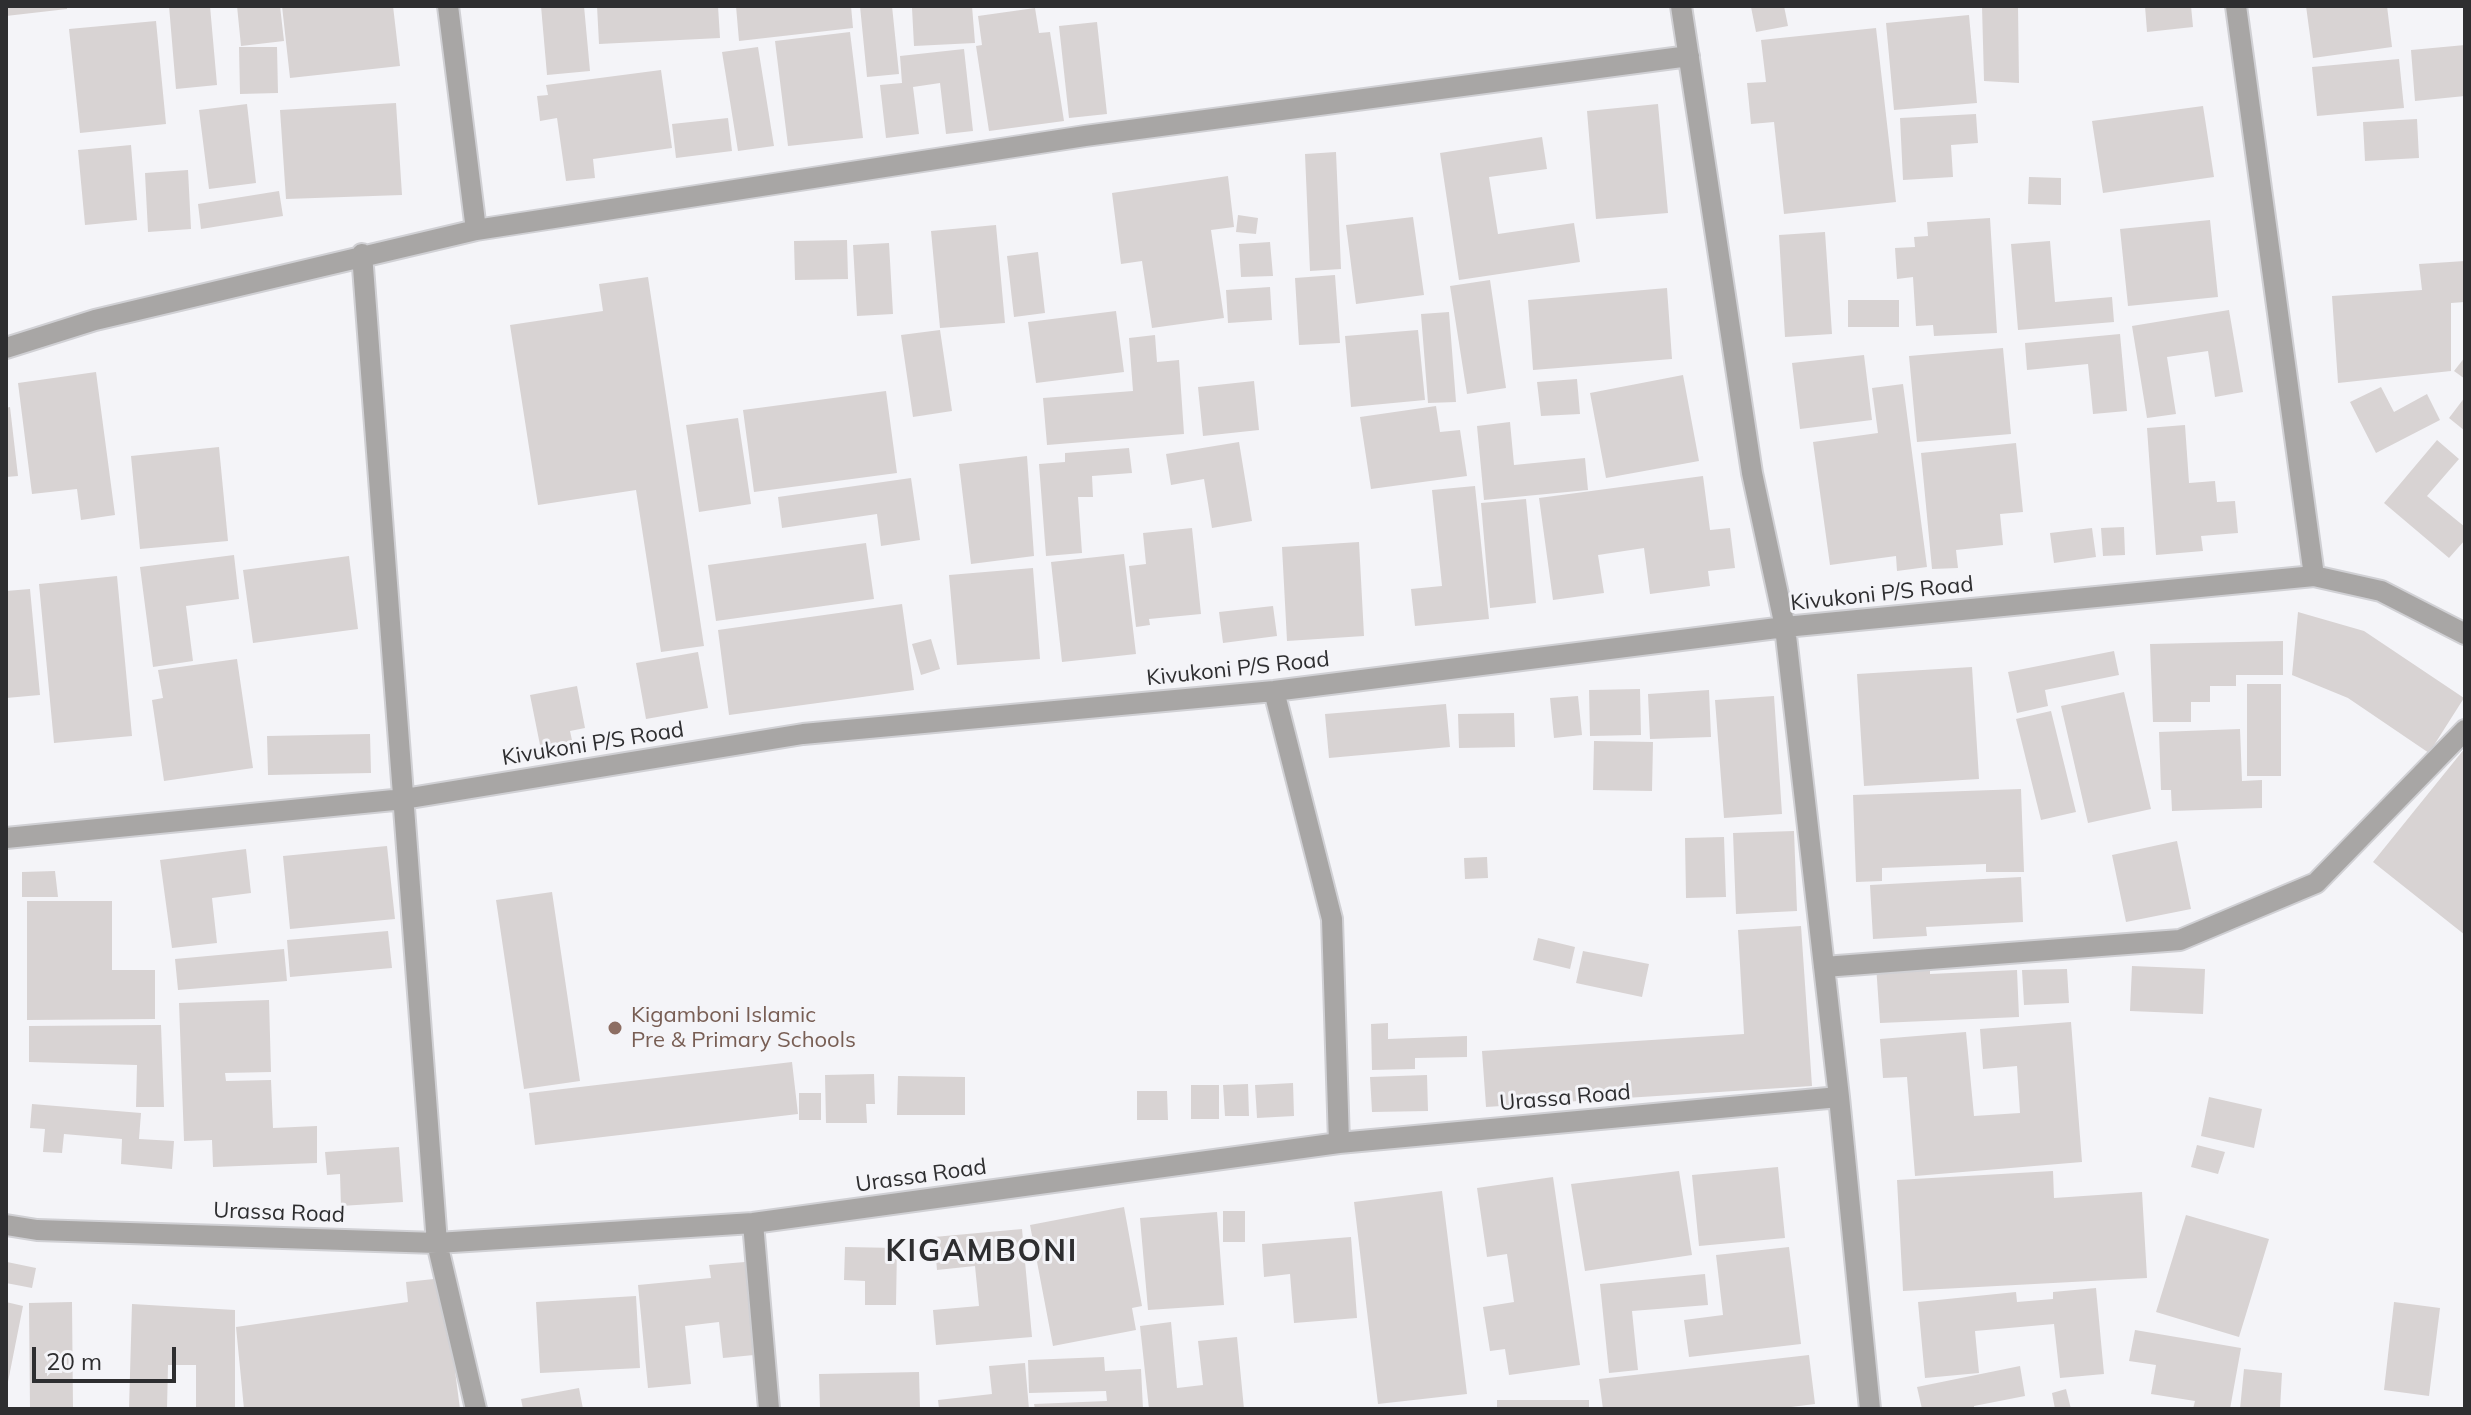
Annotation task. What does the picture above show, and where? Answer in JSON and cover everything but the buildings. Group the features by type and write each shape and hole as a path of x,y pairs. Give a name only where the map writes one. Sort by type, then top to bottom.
{"street":[{"path":"448,6 476,230"},
{"path":"1681,6 1752,473 1785,627 1839,1097 1870,1409"},
{"path":"2236,6 2314,576"},
{"path":"6,348 95,320 362,254 476,230 1085,136 1689,56"},
{"path":"362,254 437,1243 476,1409"},
{"name":"Kivukoni P/S Road","path":"6,838 404,799 803,734 1274,691 1785,627 2314,576 2381,591 2465,634"},
{"path":"1274,691 1332,919 1339,1143"},
{"path":"1824,967 2180,940 2316,883 2465,730"},
{"name":"Urassa Road","path":"6,1225 37,1230 437,1243 753,1223 1339,1143 1839,1097"},
{"path":"753,1223 769,1409"}],"place":[{"name":"Kigamboni Islamic Pre & Primary Schools","path":"615,1028"}],"district":[{"name":"KIGAMBONI","path":"982,1252"}]}
